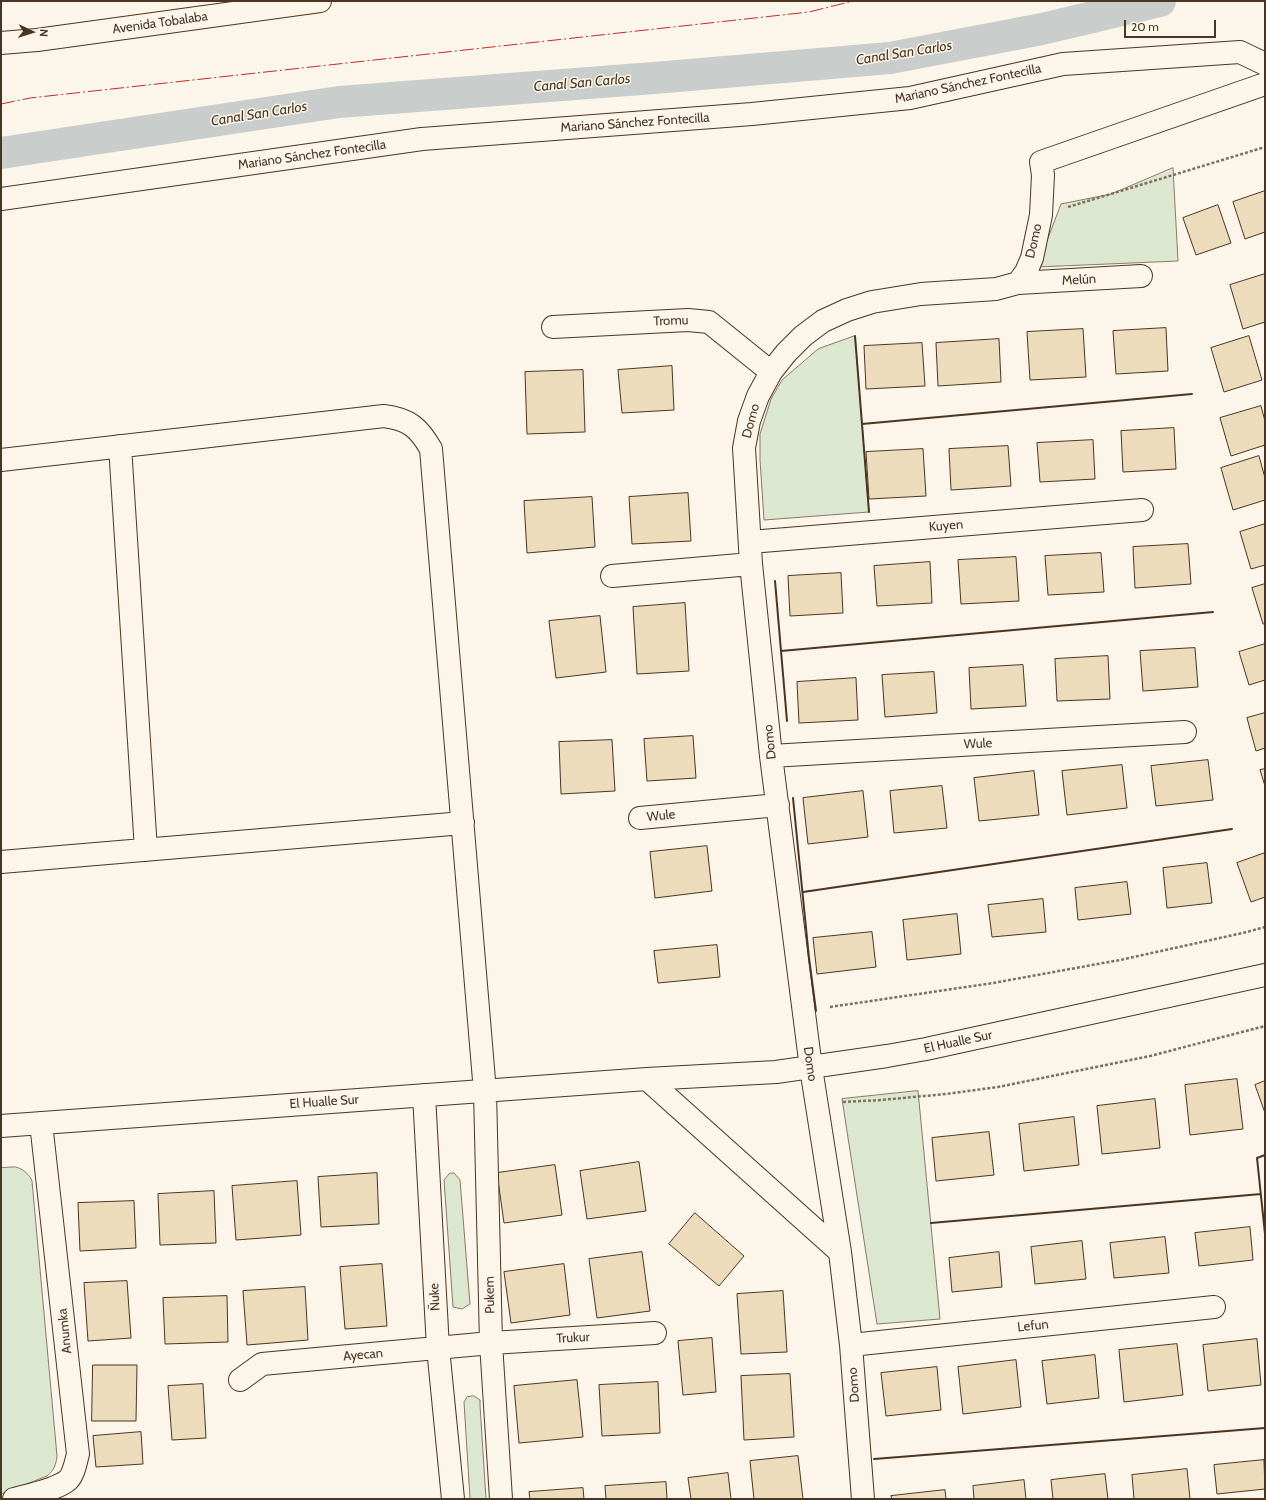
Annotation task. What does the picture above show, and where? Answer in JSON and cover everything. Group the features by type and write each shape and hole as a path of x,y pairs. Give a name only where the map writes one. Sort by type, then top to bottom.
{"street":[{"name":"Avenida Tobalaba","path":"1,43 37,40 320,1"},
{"name":"Mariano Sánchez Fontecilla","path":"1,199 422,139 752,114 910,98 1063,64 1240,52 1265,64"},
{"name":"Domo","path":"863,1499 851,1345 840,1252 811,1068 771,756 751,564 744,448 749,421 758,396 771,372 786,352 803,336 823,321 847,310 872,302 921,294 996,289 1018,283 1026,272 1032,258 1040,215 1043,176 1041,162 1265,84"},
{"name":"Melún","path":"1018,283 1141,276"},
{"name":"Tromu","path":"553,327 688,320 710,322 771,372"},
{"name":"Pukem","path":"1,460 384,416 395,417 414,426 424,437 431,449 485,1092 491,1343 501,1499"},
{"path":"120,446 146,850"},
{"name":"Kuyen","path":"750,542 1142,510"},
{"path":"612,576 751,564"},
{"name":"Wule","path":"771,756 1185,732"},
{"name":"Wule","path":"640,818 778,805"},
{"path":"1,862 463,823"},
{"name":"El Hualle Sur","path":"1,1126 424,1095 485,1092 647,1079 776,1072 811,1068 926,1049 1265,976"},
{"path":"647,1079 840,1252"},
{"name":"Ñuke","path":"424,1095 438,1348 453,1499"},
{"name":"Anumka","path":"14,1499 56,1487 68,1479 75,1466 78,1454 41,1123"},
{"name":"Lefun","path":"851,1345 1214,1307"},
{"name":"Trukur","path":"491,1343 655,1333"},
{"name":"Ayecan","path":"240,1380 262,1364 491,1343"}],"path":[{"path":"1040,215 1265,147"},
{"path":"804,1010 899,998 1120,960 1265,927"},
{"path":"816,1102 881,1100 946,1094 998,1087 1150,1056 1265,1026"}],"green space":[{"path":"1173,168 1178,261 1037,267 1061,204 1111,194"},
{"path":"855,336 869,512 764,520 760,460 760,434 771,399 782,380 818,349"},
{"path":"918,1091 940,1319 877,1324 842,1099"},
{"path":"16,1167 26,1172 32,1181 57,1456 54,1467 47,1476 1,1494 1,1168"},
{"path":"454,1173 460,1180 470,1304 462,1309 453,1307 444,1180 449,1174"},
{"path":"474,1396 480,1400 486,1499 470,1499 464,1402 467,1397"}],"building":[{"path":"1265,191 1265,232 1245,239 1233,202"},
{"path":"1218,205 1231,243 1196,255 1183,218"},
{"path":"1265,274 1265,322 1243,329 1230,285"},
{"path":"1166,328 1168,371 1116,374 1113,331"},
{"path":"1083,329 1086,377 1030,380 1027,332"},
{"path":"1249,336 1262,380 1224,392 1211,348"},
{"path":"999,339 1001,382 938,386 936,343"},
{"path":"922,343 925,386 866,389 864,346"},
{"path":"672,366 674,410 622,413 618,370"},
{"path":"583,370 585,432 527,434 525,372"},
{"path":"1261,406 1265,421 1265,445 1231,456 1220,418"},
{"path":"1174,428 1176,469 1123,472 1121,431"},
{"path":"1093,440 1095,479 1040,482 1037,443"},
{"path":"1008,446 1011,486 951,490 949,449"},
{"path":"923,449 926,496 869,499 866,452"},
{"path":"1259,456 1265,478 1265,500 1233,510 1221,468"},
{"path":"688,493 691,541 632,544 629,497"},
{"path":"592,497 595,547 527,553 524,501"},
{"path":"1265,524 1265,565 1251,569 1240,532"},
{"path":"1188,544 1191,584 1135,588 1133,547"},
{"path":"1101,553 1104,592 1048,595 1045,556"},
{"path":"1016,557 1019,601 961,604 958,560"},
{"path":"930,562 932,603 877,606 874,566"},
{"path":"841,573 843,613 790,616 788,576"},
{"path":"1265,584 1265,624 1263,624 1252,588"},
{"path":"685,603 689,671 637,674 633,607"},
{"path":"600,616 606,672 556,678 549,621"},
{"path":"1265,644 1265,680 1249,685 1239,652"},
{"path":"1195,648 1198,687 1143,691 1140,651"},
{"path":"1108,656 1110,699 1057,701 1055,659"},
{"path":"1023,665 1026,706 971,709 969,668"},
{"path":"934,672 937,713 885,717 882,675"},
{"path":"856,678 858,720 799,723 797,682"},
{"path":"1265,713 1265,748 1256,751 1247,718"},
{"path":"693,736 696,778 647,781 644,739"},
{"path":"612,740 615,791 561,794 559,742"},
{"path":"1208,760 1213,800 1156,806 1151,766"},
{"path":"1122,765 1127,808 1067,815 1062,771"},
{"path":"1265,769 1265,786 1260,770"},
{"path":"1034,771 1039,815 979,821 974,778"},
{"path":"942,786 947,828 894,833 890,791"},
{"path":"863,791 868,837 808,844 803,798"},
{"path":"707,846 712,891 655,898 650,852"},
{"path":"1265,853 1265,897 1251,902 1237,863"},
{"path":"1207,863 1212,903 1167,908 1163,868"},
{"path":"1127,882 1131,914 1078,920 1075,888"},
{"path":"1043,899 1046,932 992,937 988,905"},
{"path":"957,914 961,954 907,960 903,920"},
{"path":"872,932 876,967 817,974 813,938"},
{"path":"717,945 720,977 658,983 654,951"},
{"path":"1237,1079 1243,1129 1190,1135 1185,1085"},
{"path":"1265,1081 1265,1113 1255,1085"},
{"path":"1155,1099 1160,1148 1102,1154 1097,1106"},
{"path":"1074,1117 1079,1165 1024,1171 1019,1124"},
{"path":"989,1132 994,1175 936,1181 932,1138"},
{"path":"639,1162 646,1211 587,1219 580,1171"},
{"path":"555,1165 562,1215 504,1223 497,1173"},
{"path":"377,1173 379,1224 321,1227 318,1177"},
{"path":"297,1181 301,1235 236,1240 232,1186"},
{"path":"214,1191 216,1243 160,1245 158,1194"},
{"path":"134,1201 136,1248 80,1251 78,1203"},
{"path":"695,1213 744,1256 719,1286 669,1244"},
{"path":"1250,1227 1253,1260 1199,1266 1195,1233"},
{"path":"1165,1237 1169,1273 1114,1278 1110,1243"},
{"path":"1082,1241 1086,1279 1035,1284 1031,1247"},
{"path":"642,1252 650,1311 597,1318 589,1259"},
{"path":"999,1252 1002,1287 952,1292 949,1258"},
{"path":"382,1264 387,1326 345,1329 340,1267"},
{"path":"564,1264 570,1315 511,1323 504,1272"},
{"path":"127,1281 131,1338 88,1341 84,1283"},
{"path":"305,1287 308,1340 247,1345 243,1291"},
{"path":"783,1291 787,1352 741,1354 737,1294"},
{"path":"227,1296 228,1342 165,1344 163,1298"},
{"path":"712,1338 716,1392 683,1395 678,1341"},
{"path":"1257,1339 1261,1385 1208,1391 1203,1345"},
{"path":"1177,1344 1183,1395 1124,1402 1119,1350"},
{"path":"1095,1355 1099,1398 1047,1404 1042,1361"},
{"path":"1016,1360 1021,1407 963,1414 958,1367"},
{"path":"93,1365 137,1365 136,1421 92,1421"},
{"path":"937,1367 941,1410 886,1416 881,1373"},
{"path":"790,1374 794,1437 744,1440 741,1376"},
{"path":"577,1380 583,1437 519,1443 514,1386"},
{"path":"658,1382 660,1433 602,1436 599,1385"},
{"path":"203,1384 206,1438 172,1440 168,1386"},
{"path":"141,1432 143,1464 96,1467 93,1436"},
{"path":"798,1456 803,1499 754,1499 750,1461"},
{"path":"1264,1460 1265,1489 1217,1494 1214,1465"},
{"path":"1187,1469 1190,1499 1134,1499 1132,1475"},
{"path":"728,1473 731,1499 691,1499 688,1478"},
{"path":"1105,1474 1108,1499 1053,1499 1051,1480"},
{"path":"1024,1480 1026,1499 974,1499 973,1486"},
{"path":"666,1482 667,1499 606,1499 605,1486"},
{"path":"583,1488 584,1499 530,1499 529,1492"},
{"path":"945,1490 946,1499 892,1499 891,1496"}],"waterway":[{"name":"Canal San Carlos","path":"1,153 339,102 890,58 1042,29 1160,1"}],"wall":[{"path":"855,336 869,512"},
{"path":"862,424 1192,394"},
{"path":"775,581 787,721"},
{"path":"781,651 1213,612"},
{"path":"793,798 809,958 816,1011"},
{"path":"803,892 1232,829"},
{"path":"1265,1155 1257,1158 1265,1234"},
{"path":"931,1223 1261,1194"},
{"path":"874,1459 1265,1428"}],"power":[{"path":"1,104 30,98 809,12 853,1"}]}
